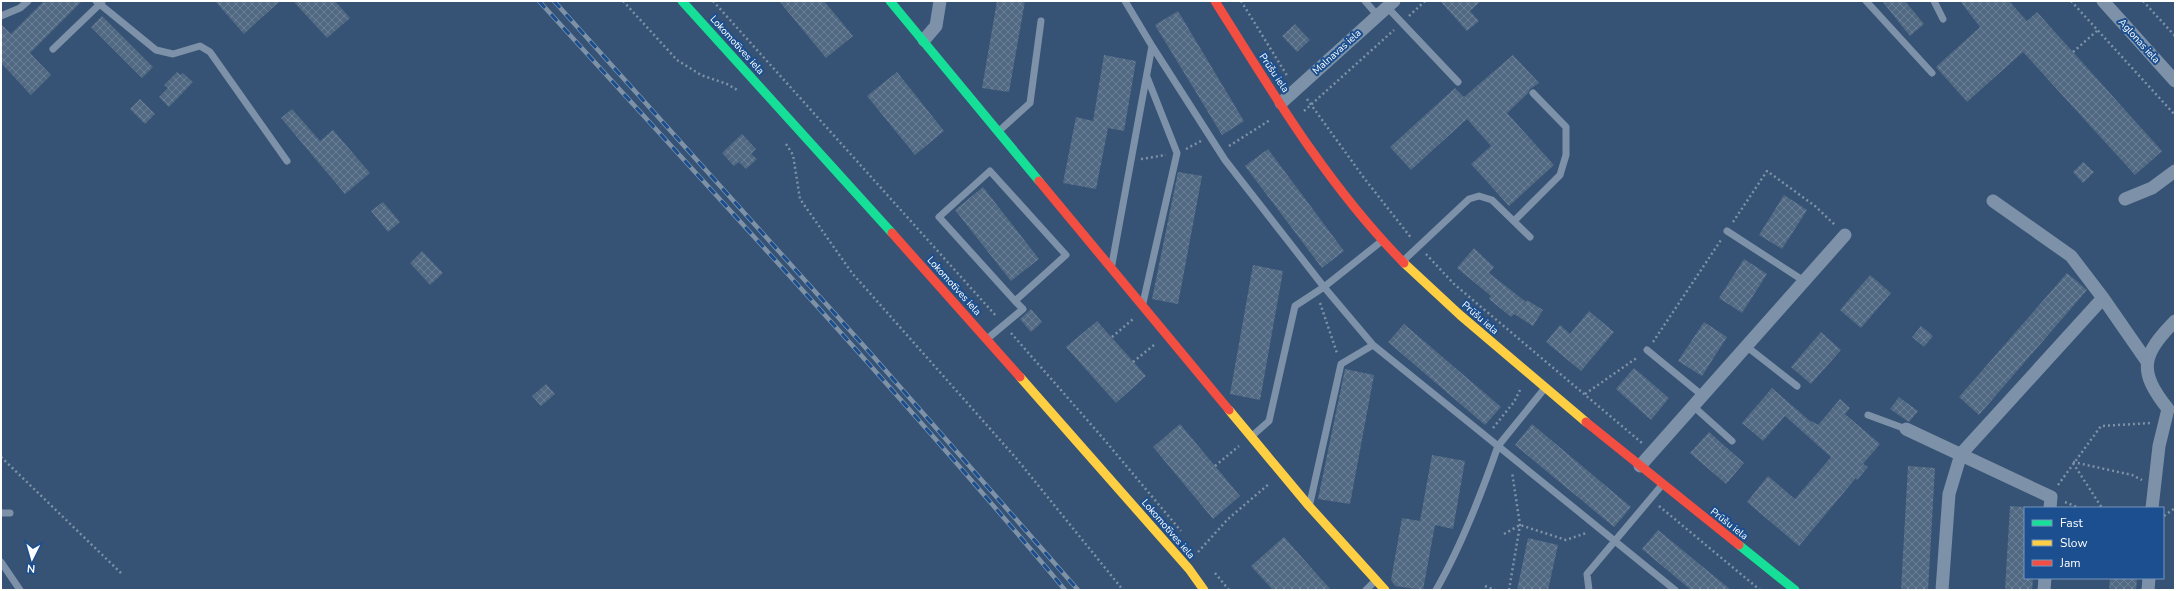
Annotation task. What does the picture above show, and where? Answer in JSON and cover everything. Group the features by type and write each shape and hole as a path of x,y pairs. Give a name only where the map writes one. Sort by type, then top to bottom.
{"street":[{"name":"Lokomotīves iela","path":"682,1 987,339 1189,569 1204,590"},
{"path":"890,1 924,40 1282,473 1385,590"},
{"path":"924,40 936,26 940,1"},
{"name":"Prūšu iela","path":"1216,1 1292,120 1342,192 1383,240 1423,283 1545,388 1795,590"},
{"name":"Aglonas iela","path":"2103,1 2175,81"},
{"name":"Malnavas iela","path":"1281,103 1386,8"},
{"path":"2125,199 2152,188 2175,171"},
{"path":"1993,201 2070,256 2103,298 2146,360 2148,378 2155,393 2173,413 2163,423 2153,486 2152,507"},
{"path":"1640,466 1845,235"},
{"path":"1942,590 1950,494 1961,454 2103,298"},
{"path":"2146,360 2156,341 2175,322"},
{"path":"1906,429 1961,454 2050,502"},
{"path":"2044,590 2045,579"},
{"path":"2148,590 2149,579"}],"lane":[{"path":"1,16 20,8 28,1"},
{"path":"1126,1 1152,46 1220,151 1322,288 1373,345 1675,590"},
{"path":"1365,1 1386,8 1402,22 1458,82"},
{"path":"1866,1 1932,73"},
{"path":"1934,1 1943,19"},
{"path":"53,49 99,2 156,50 173,54 200,46 210,52 287,161"},
{"path":"999,132 1030,104 1041,21"},
{"path":"1111,268 1152,46"},
{"path":"1144,307 1177,153 1147,77"},
{"path":"1514,221 1560,175 1566,155 1566,127 1533,93"},
{"path":"987,339 1023,309 1015,301 939,217 990,171 1066,255 1015,301"},
{"path":"1403,262 1470,199 1479,196 1492,200 1530,237"},
{"path":"1727,231 1804,281"},
{"path":"1252,436 1269,421 1295,306 1322,288 1383,240"},
{"path":"1310,506 1341,364 1373,345"},
{"path":"1746,346 1797,386"},
{"path":"1647,350 1703,396"},
{"path":"1436,590 1449,566 1482,493 1498,446 1545,388"},
{"path":"1693,406 1732,442"},
{"path":"1868,415 1906,429"},
{"path":"1590,590 1588,574 1662,484"},
{"path":"1,513 10,512"},
{"path":"1,562 20,590"},
{"path":"1366,590 1376,580"}],"path":[{"path":"623,1 677,60 701,75 728,84 745,96"},
{"path":"713,1 1004,325 1102,437 1184,535"},
{"path":"1241,1 1296,89 1312,105 1364,178 1419,247 1454,284 1653,452"},
{"path":"1292,120 1312,105 1425,1"},
{"path":"2071,1 2175,114"},
{"path":"2143,1 2175,36"},
{"path":"2073,52 2098,30"},
{"path":"1220,151 1271,120"},
{"path":"783,140 793,155 800,199 852,273 1016,458 1123,590"},
{"path":"1585,394 1647,350 1767,171 1815,206 1845,235"},
{"path":"1322,288 1320,302 1341,364"},
{"path":"1112,337 1144,307"},
{"path":"1133,362 1166,334"},
{"path":"1487,437 1514,402 1520,389"},
{"path":"2050,502 2073,462 2101,426 2163,423"},
{"path":"1216,466 1252,436"},
{"path":"1509,590 1520,525 1510,456"},
{"path":"1,457 121,573"},
{"path":"2073,462 2132,475 2153,486"},
{"path":"2073,462 2101,507"},
{"path":"1198,552 1228,519 1282,473"},
{"path":"2164,516 2175,508"},
{"path":"1504,534 1520,525 1566,540 1598,528"},
{"path":"1194,546 1202,558"},
{"path":"1211,568 1229,590"},
{"path":"1485,586 1495,590"}],"building":[{"path":"44,1 82,1 30,53 51,75 31,95 1,63 1,24 11,34"},
{"path":"215,1 280,1 244,34"},
{"path":"293,1 335,1 350,18 327,38"},
{"path":"779,1 824,1 853,36 826,58"},
{"path":"997,1 1025,1 1009,92 982,88"},
{"path":"1440,1 1481,1 1470,11 1479,21 1467,31"},
{"path":"1882,1 1905,1 1924,24 1910,36"},
{"path":"1960,1 2009,1 2027,21 2037,12 2162,151 2135,175 2023,52 1967,102 1936,67 1980,27"},
{"path":"1178,11 1244,121 1222,135 1155,25"},
{"path":"102,16 153,67 142,78 91,27"},
{"path":"1295,24 1310,40 1297,52 1282,36"},
{"path":"1104,55 1136,61 1124,131 1108,128 1096,189 1063,183 1076,117 1093,121"},
{"path":"1513,55 1539,83 1530,89 1528,93 1507,113 1554,165 1509,206 1471,164 1491,146 1467,119 1411,170 1390,147 1455,88 1464,97"},
{"path":"177,72 181,75 183,73 193,82 169,107 159,97 168,88 164,85"},
{"path":"897,72 944,131 915,155 867,96"},
{"path":"140,99 155,114 145,124 130,109"},
{"path":"292,109 320,141 333,130 370,173 345,194 281,118"},
{"path":"742,134 756,149 751,154 757,159 746,169 739,162 734,166 722,153"},
{"path":"1268,149 1344,251 1322,268 1245,166"},
{"path":"2083,162 2094,172 2083,183 2073,172"},
{"path":"1178,172 1202,176 1178,304 1152,299"},
{"path":"983,187 1039,259 1011,281 955,210"},
{"path":"1784,195 1807,210 1782,249 1759,235"},
{"path":"383,202 400,222 388,232 371,211"},
{"path":"1474,248 1494,267 1489,273 1526,302 1527,300 1543,310 1533,326 1514,314 1511,317 1489,299 1491,296 1457,268"},
{"path":"422,251 443,273 430,285 410,263"},
{"path":"1744,259 1767,274 1742,313 1719,298"},
{"path":"1253,265 1283,271 1260,400 1230,394"},
{"path":"2067,273 2087,290 1979,415 1959,397"},
{"path":"1870,275 1891,293 1861,328 1840,310"},
{"path":"1031,309 1042,322 1031,332 1020,319"},
{"path":"1589,311 1614,332 1581,371 1546,342 1560,325 1570,334"},
{"path":"1097,321 1146,376 1116,403 1066,347"},
{"path":"1704,322 1727,337 1702,376 1678,361"},
{"path":"1404,324 1501,407 1485,425 1388,342"},
{"path":"1921,326 1933,336 1924,347 1912,337"},
{"path":"1821,332 1841,350 1811,384 1791,367"},
{"path":"1634,368 1669,398 1651,420 1616,389"},
{"path":"1345,369 1374,375 1350,504 1318,499"},
{"path":"546,384 555,394 541,406 532,396"},
{"path":"1772,388 1811,422 1812,421 1818,425 1840,399 1850,408 1845,414 1880,444 1863,464 1868,467 1857,480 1856,478 1799,546 1747,502 1768,476 1795,499 1831,457 1785,416 1763,441 1742,423"},
{"path":"1899,397 1918,411 1909,422 1890,409"},
{"path":"1180,424 1240,496 1213,519 1153,447"},
{"path":"1532,424 1631,507 1614,527 1515,445"},
{"path":"1709,432 1744,463 1726,484 1690,453"},
{"path":"1432,455 1465,461 1453,529 1435,525 1423,590 1395,586 1391,580 1402,518 1420,521"},
{"path":"1908,466 1935,468 1928,590 1901,590"},
{"path":"2010,506 2025,507 2024,579 2033,579 2032,590 2005,590"},
{"path":"1658,530 1731,590 1691,590 1642,549"},
{"path":"1284,537 1331,590 1273,590 1251,566"},
{"path":"1528,538 1558,545 1548,590 1517,590"},
{"path":"2110,579 2137,579 2136,590 2109,590"}],"railway":[{"path":"539,1 871,366 1065,590"},
{"path":"554,1 872,355 1078,590"}],"traffic: fast":[{"path":"682,1 892,233"},
{"path":"890,1 1039,181"},
{"path":"1739,545 1795,590"}],"traffic: slow":[{"path":"1404,263 1460,315 1586,422"},
{"path":"1020,377 1189,569 1204,590"},
{"path":"1229,410 1309,506 1385,590"}],"traffic: jam":[{"path":"1215,1 1302,137 1350,202 1404,263"},
{"path":"1039,181 1229,410"},
{"path":"892,233 1020,377"},
{"path":"1586,422 1739,545"}]}
